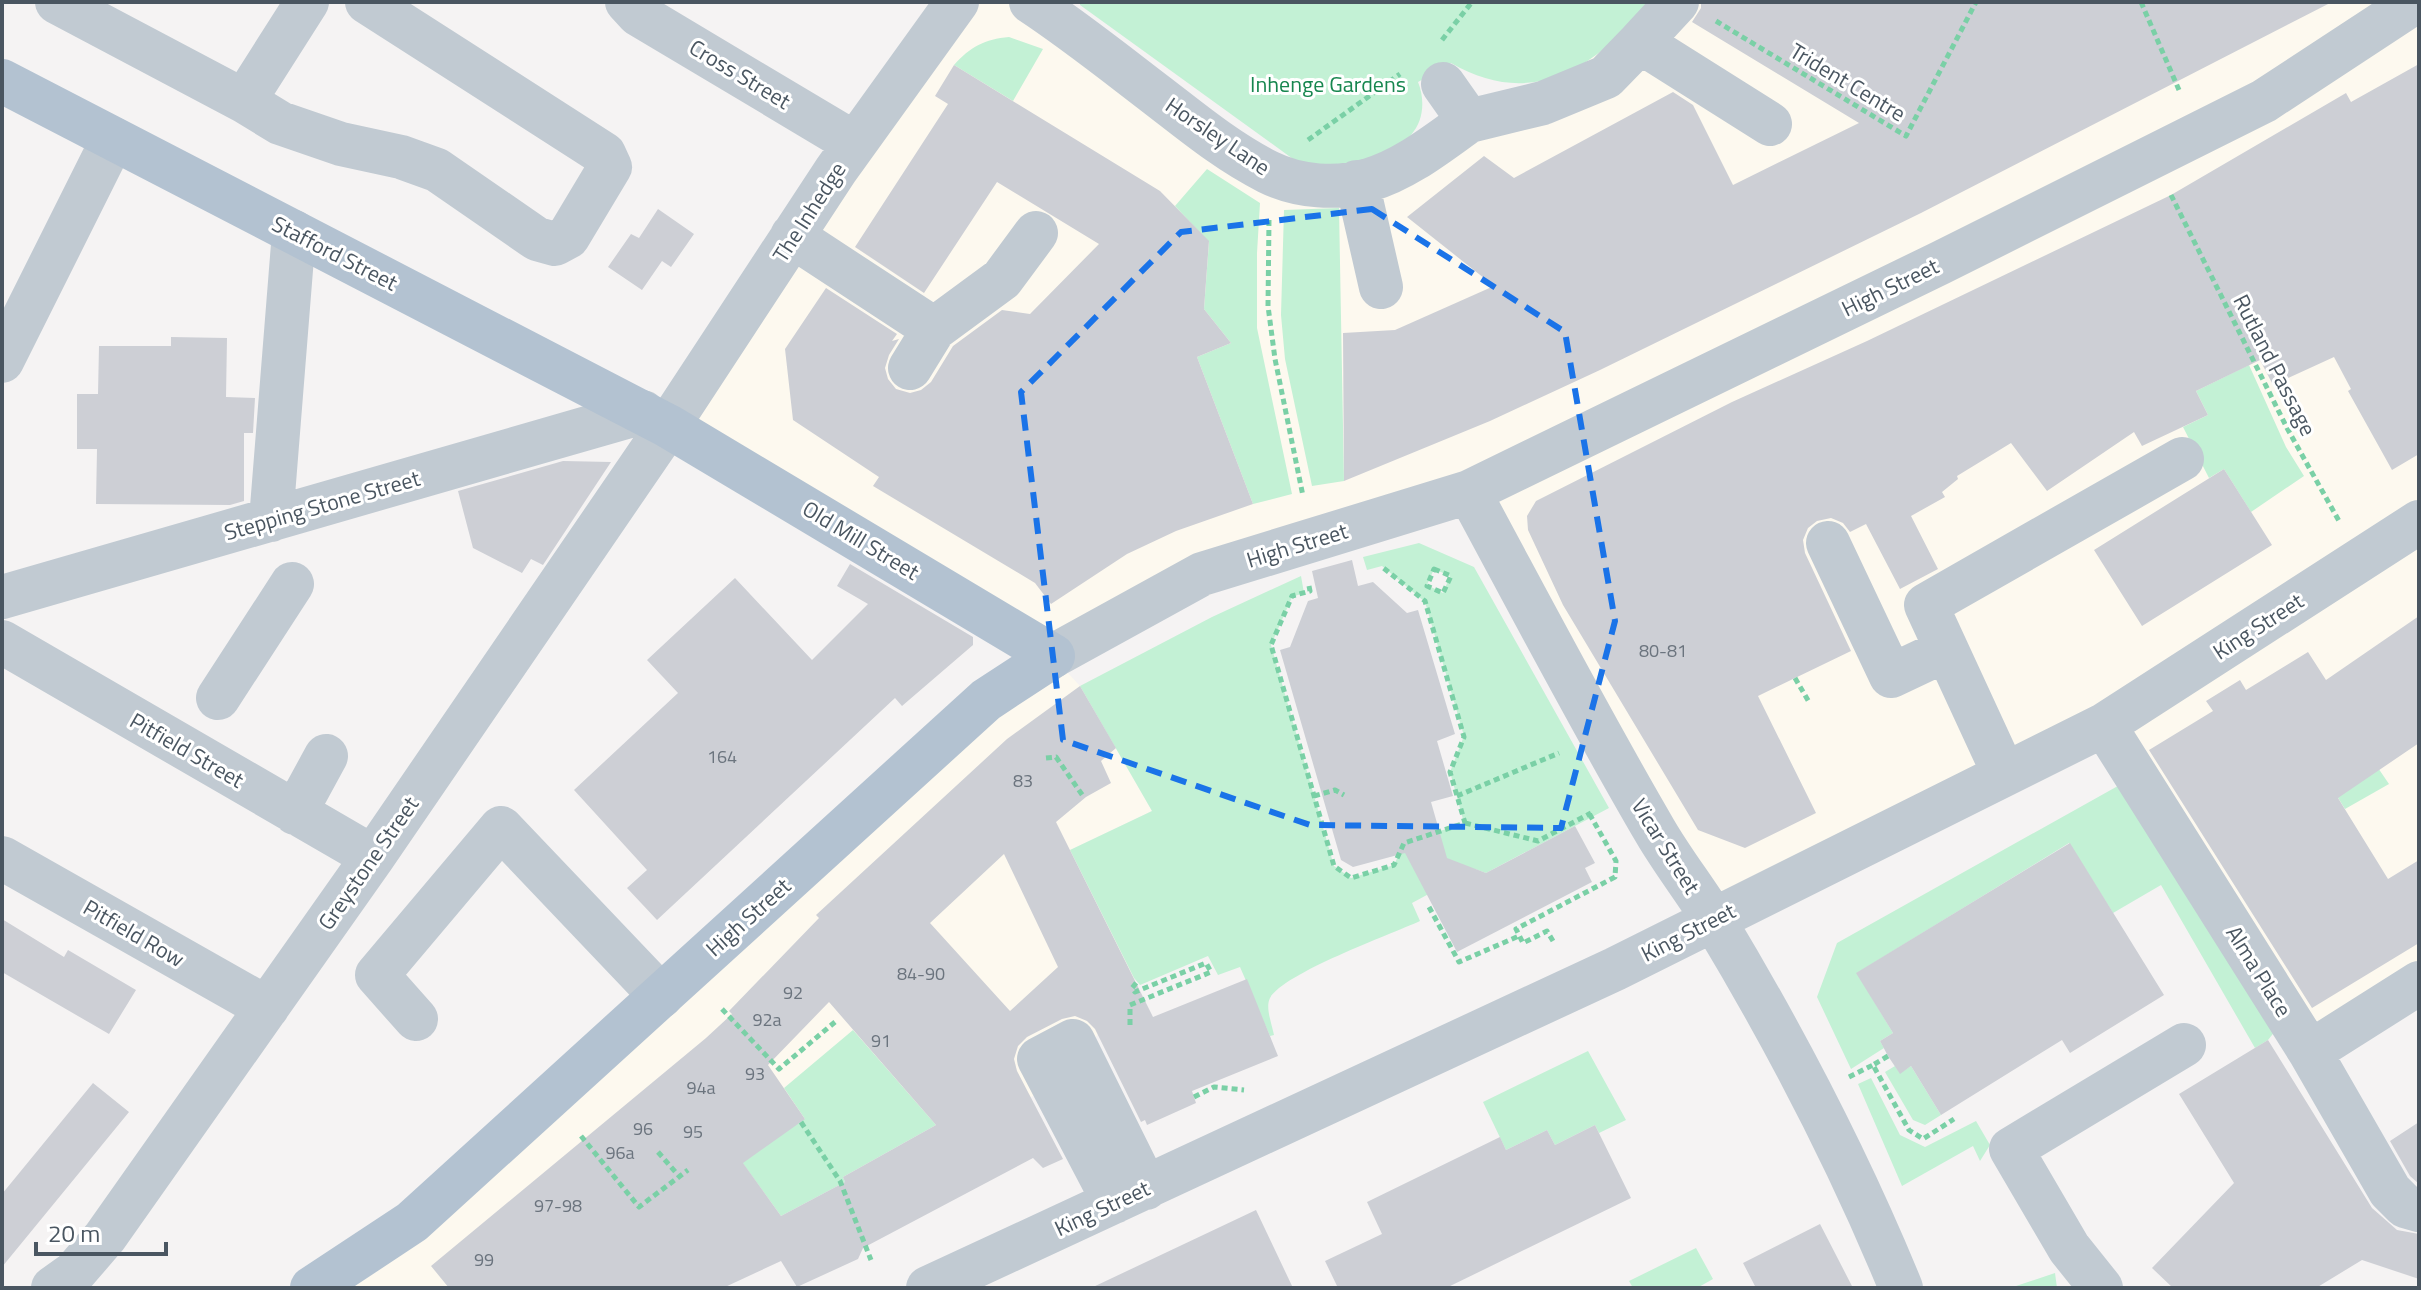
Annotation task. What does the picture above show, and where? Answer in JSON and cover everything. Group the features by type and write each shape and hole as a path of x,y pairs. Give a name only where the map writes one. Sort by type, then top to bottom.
{"main road":[{"name":"Stafford Street","path":"2,81 655,419"},
{"name":"Old Mill Street","path":"655,419 1053,656"},
{"name":"High Street","path":"312,1288 412,1222 986,700 1053,656"},
{"path":"344,1288 412,1222"}],"street":[{"path":"57,2 280,123 341,144 401,157 437,170 537,239 555,244 568,237 610,167 604,154 367,2"},
{"name":"Cross Street","path":"627,2 638,14 854,143"},
{"name":"The Inhedge","path":"655,419 792,236 854,143 957,2"},
{"name":"Horsley Lane","path":"1031,2 1074,31 1210,137 1270,173 1292,163 1304,184 1338,186 1370,180 1410,162 1469,121"},
{"name":"High Street","path":"1053,656 1202,574 1469,492 2264,101 2415,2"},
{"path":"244,101 304,3"},
{"path":"1428,66 1469,121 1543,103 1606,77 1640,42 1694,10"},
{"path":"1640,42 1770,124"},
{"path":"2,361 113,139"},
{"path":"1357,182 1381,287"},
{"path":"271,520 294,232"},
{"path":"910,368 934,329 1002,279 1036,233"},
{"path":"792,236 934,329"},
{"name":"Stepping Stone Street","path":"2,597 271,520 655,419"},
{"name":"Greystone Street","path":"53,1288 74,1273 105,1237 373,857 655,419"},
{"path":"2004,774 1926,605 2182,459"},
{"name":"Vicar Street","path":"1469,492 1612,758 1668,854 1714,920 1811,1089 1866,1202 1901,1288"},
{"name":"King Street","path":"928,1288 1559,996 2104,725 2419,522"},
{"path":"1828,543 1891,676 1946,650"},
{"path":"218,698 292,584"},
{"name":"Pitfield Street","path":"2,642 373,857"},
{"name":"Alma Place","path":"2104,725 2310,1052 2390,1191 2405,1206 2419,1210"},
{"path":"295,813 326,756"},
{"path":"416,1019 377,975 501,828 661,996"},
{"name":"Pitfield Row","path":"2,858 267,1008"},
{"path":"2310,1052 2419,983"},
{"path":"2101,1288 2069,1248 2011,1149 2184,1045"}],"path":[{"path":"1303,496 1275,359 1268,306 1269,219 1275,195 1309,139 1428,66 1443,39 1472,2"},
{"name":"Trident Centre","path":"1694,10 1906,136 1976,2"},
{"path":"2141,2 2179,90"},
{"name":"Rutland Passage","path":"2166,182 2287,428 2362,559"},
{"path":"1367,570 1382,566 1425,601 1464,737 1450,772 1465,823"},
{"path":"1434,569 1451,576 1443,593 1435,589 1427,586 1434,569"},
{"path":"1306,574 1310,591 1292,596 1271,645 1334,866 1351,878 1394,865 1404,843 1465,823 1538,841 1580,818"},
{"path":"1425,601 1435,589"},
{"path":"1795,678 1809,702"},
{"path":"1457,796 1553,755"},
{"path":"1046,758 1056,757 1083,796"},
{"path":"1314,796 1335,790 1344,795"},
{"path":"1553,941 1547,931 1523,943 1516,929 1615,877 1616,861 1589,813"},
{"path":"1429,907 1459,962 1519,936"},
{"path":"1130,1025 1130,1005 1211,972 1206,963 1135,992 1132,988 1137,982"},
{"path":"722,1009 779,1069 835,1022"},
{"path":"1888,1056 1873,1065 1909,1130 1923,1139 1954,1119"},
{"path":"1194,1097 1214,1087 1244,1090"},
{"path":"801,1122 840,1181 871,1260"},
{"path":"581,1136 639,1207 688,1170"},
{"path":"658,1152 679,1176"}],"highlighted area":[{"path":"1372,209 1565,332 1615,621 1561,828 1310,825 1063,740 1021,392 1181,232"}],"shaded area":[{"path":"957,2 1031,2 1270,173 1543,102 1535,82 1568,73 1649,2 2419,2 2419,983 2310,1052 2104,725 1714,920 1469,492 1053,657 1080,686 1152,811 1070,850 1134,978 1092,1043 1040,1092 1003,1113 936,1125 781,1216 758,1185 553,1288 312,1288 1052,656 668,426"}],"green space":[{"name":"Inhenge Gardens","path":"1080,2 1649,2 1603,49 1578,67 1543,81 1525,83 1488,79 1451,63 1418,82 1422,95 1421,117 1404,142 1370,159 1334,167 1316,166 1293,159 1080,5"},
{"path":"1009,37 1043,49 1013,101 954,65 978,45"},
{"path":"1207,169 1260,203 1257,328 1292,494 1253,504 1197,357 1231,343 1204,309 1209,242 1175,206"},
{"path":"1339,208 1344,481 1312,486 1285,359 1281,315 1284,210"},
{"path":"2249,365 2286,447 2304,476 2251,512 2224,469 2209,478 2183,427 2208,415 2196,391"},
{"path":"1419,543 1474,567 1609,808 1486,873 1475,869 1412,903 1420,921 1295,977 1270,998 1274,1035 1270,1036 1240,967 1218,975 1208,956 1140,985 1134,978 1070,850 1152,811 1080,686 1212,617 1301,576 1304,593 1292,597 1271,645 1334,866 1351,878 1394,865 1404,843 1464,823 1450,772 1464,736 1425,602 1382,566 1367,570 1363,557","holes":["1434,569 1450,576 1443,593 1427,585"]},
{"path":"2329,696 2389,784 2345,809 2289,719"},
{"path":"2125,782 2276,1030 2268,1040 2255,1048 2161,885 2113,913 2069,843 1857,973 1893,1033 1880,1041 1884,1048 1851,1069 1817,997 1837,943"},
{"path":"853,1030 936,1125 843,1177 845,1182 781,1216 713,1122 805,1119 784,1088"},
{"path":"1588,1051 1626,1120 1599,1133 1595,1125 1555,1145 1547,1130 1506,1150 1483,1102"},
{"path":"1895,1066 1900,1073 1911,1066 1941,1115 1925,1125 1913,1120 1885,1072"},
{"path":"1871,1078 1900,1135 1925,1147 1976,1121 1990,1145 1980,1161 1973,1146 1902,1186 1858,1084"},
{"path":"1696,1248 1713,1279 1697,1288 1633,1288 1629,1281"},
{"path":"2055,1273 2057,1288 2010,1288"}],"building":[{"path":"1701,2 2332,2 1921,213 1600,370 1490,421 1344,481 1343,333 1395,330 1494,286 1407,217 1484,156 1514,178 1673,92 1693,105 1733,185 1859,123 1692,22 1701,8"},
{"path":"2419,64 2419,454 2392,470 2348,391 2351,389 2334,357 2273,385 2260,360 2196,391 2208,415 2142,446 2134,432 2047,491 2011,443 1957,476 1958,479 1942,492 1945,497 1911,516 1938,569 1900,589 1866,524 1850,532 1843,523 1831,518 1817,521 1808,528 1803,540 1805,553 1851,651 1758,696 1816,813 1745,848 1698,830 1563,605 1528,530 1527,516 1536,501 1732,402 1867,341 2171,195 2346,93 2351,102"},
{"path":"954,65 1160,191 1209,241 1204,309 1231,343 1197,357 1253,504 1176,531 1127,554 1051,604 1035,583 873,486 879,477 793,420 785,349 826,288 897,334 892,341 899,339 885,368 888,379 896,389 910,393 921,390 931,382 953,346 1002,310 1030,314 1099,244 997,182 924,293 855,247 948,104 935,96"},
{"path":"658,209 694,234 671,267 662,261 642,290 608,267 631,234 639,238"},
{"path":"171,337 227,338 226,397 255,398 253,433 244,433 244,501 230,505 96,504 97,449 77,449 77,394 98,394 99,346 171,346"},
{"path":"563,461 611,462 543,565 531,559 522,573 473,548 458,491"},
{"path":"2224,469 2272,545 2142,626 2094,550"},
{"path":"1352,560 1358,586 1373,582 1407,613 1418,610 1455,734 1437,741 1453,796 1431,802 1447,858 1486,873 1575,826 1595,863 1585,868 1592,882 1457,952 1405,853 1353,867 1341,860 1280,650 1290,647 1308,601 1318,598 1312,571"},
{"path":"850,564 973,637 973,645 902,706 895,698 657,920 627,888 647,870 574,790 678,693 647,660 735,578 812,660 868,604 837,586"},
{"path":"2419,616 2419,743 2338,798 2388,879 2419,860 2419,943 2312,1008 2149,750 2213,711 2206,701 2240,680 2246,690 2308,652 2326,680"},
{"path":"1080,686 1116,748 1101,761 1111,783 1086,797 1056,822 1153,1017 1247,979 1278,1056 1192,1091 1196,1103 1147,1125 1145,1120 1141,1122 1095,1029 1075,1016 1062,1019 1027,1037 1018,1046 1014,1059 1017,1071 1063,1159 1043,1168 1033,1158 863,1248 858,1259 797,1287 781,1261 723,1288 449,1288 431,1266 706,1038 732,1014 729,1011 819,918 816,915 1007,739","holes":["1004,854 1058,967 1010,1011 930,923","829,1002 936,1125 843,1177 845,1182 781,1216 743,1163 805,1119 768,1065"]},
{"path":"2070,843 2164,995 2070,1053 2062,1040 1941,1115 1911,1066 1900,1074 1888,1056 1880,1041 1893,1033 1856,973"},
{"path":"2,919 64,957 68,950 136,990 109,1034 2,972"},
{"path":"2268,1040 2372,1208 2397,1230 2419,1234 2419,1279 2362,1260 2316,1288 2173,1288 2152,1268 2234,1183 2179,1094"},
{"path":"93,1083 129,1112 2,1267 2,1194"},
{"path":"2419,1122 2419,1184 2410,1176 2390,1141"},
{"path":"1595,1125 1631,1198 1446,1288 1338,1288 1325,1261 1382,1234 1367,1202 1500,1137 1506,1150 1547,1130 1555,1145"},
{"path":"1256,1210 1293,1288 1091,1288"},
{"path":"1820,1224 1853,1288 1756,1288 1743,1263"}]}
